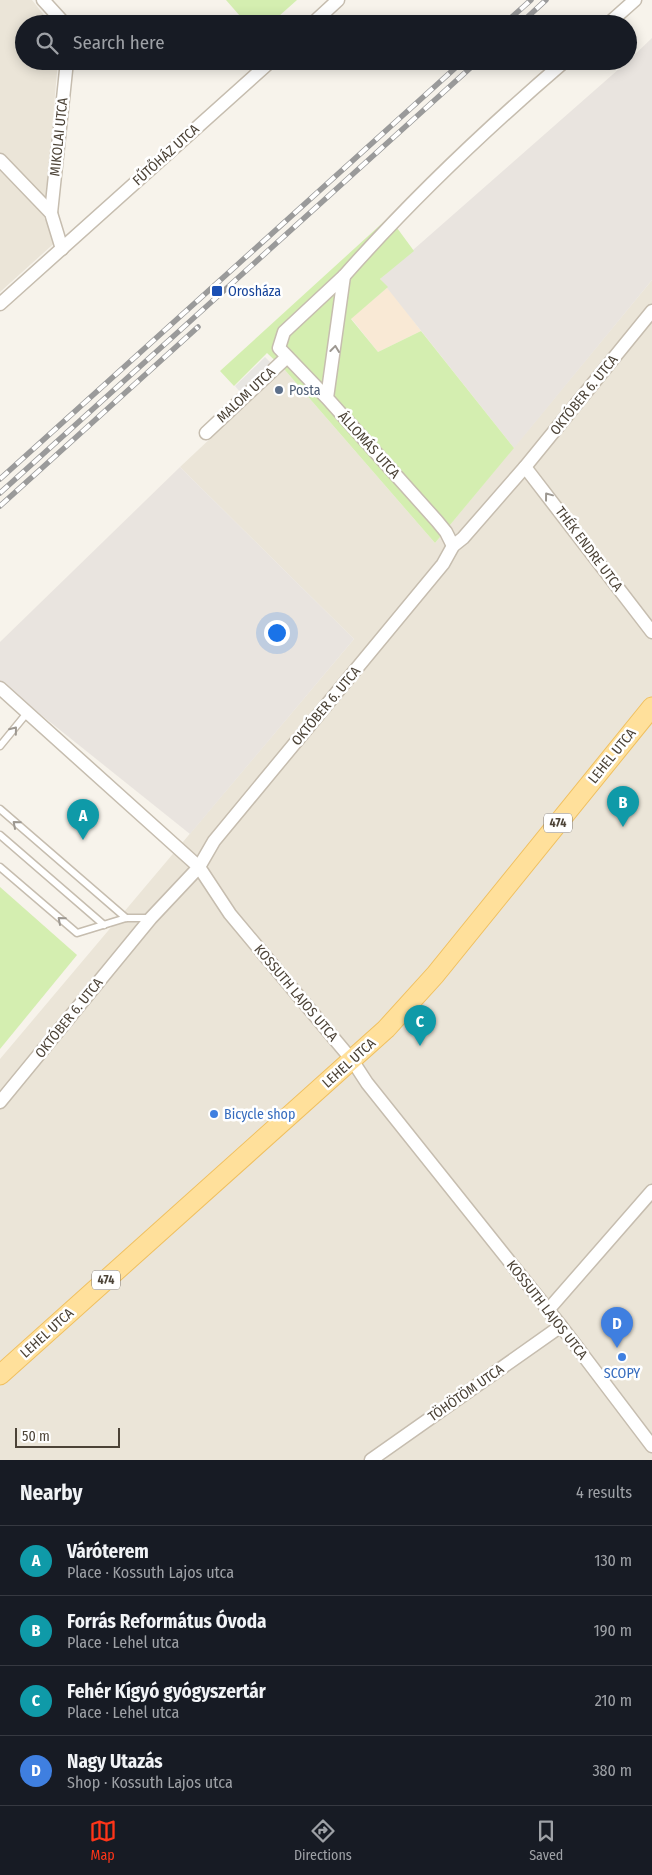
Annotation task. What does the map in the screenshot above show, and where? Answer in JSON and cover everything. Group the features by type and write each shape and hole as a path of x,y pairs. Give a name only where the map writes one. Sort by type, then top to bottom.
{"main road":[{"name":"LEHEL UTCA","path":"0,1375 386,1029 435,974 652,707"}],"street":[{"path":"43,0 57,15"},
{"path":"322,15 338,0"},
{"path":"618,15 635,0"},
{"name":"MIKOLAI UTCA","path":"51,213 66,70"},
{"name":"FŰTŐHÁZ UTCA","path":"62,249 260,70"},
{"path":"283,353 284,332 344,276 380,236 433,183 554,70"},
{"path":"0,160 51,213 62,249 0,304"},
{"path":"327,398 344,276"},
{"name":"OKTÓBER 6. UTCA","path":"0,1102 151,918 199,867 214,841 438,570 450,555 453,546 463,538 525,466 652,311"},
{"name":"ÁLLOMÁS UTCA","path":"283,353 327,398 442,526 453,546"},
{"name":"MALOM UTCA","path":"206,433 283,353"},
{"name":"THÉK ENDRE UTCA","path":"525,466 652,632"},
{"name":"KOSSUTH LAJOS UTCA","path":"0,688 199,867 230,914 352,1060 366,1083 561,1326 652,1446"},
{"path":"548,1310 652,1191"},
{"name":"TÖHÖTÖM UTCA","path":"371,1460 561,1326"}],"lane":[{"path":"0,746 27,713"},
{"path":"0,809 126,918"},
{"path":"0,836 104,925"},
{"path":"0,867 77,933 126,918 151,918"}],"shaded area":[{"path":"0,0 32,0 44,15 15,15 15,70 57,70 44,218 60,238 0,292"},
{"path":"652,38 652,280 514,448 380,279 618,70 637,70 637,52"},
{"path":"652,280 652,1460 0,1460 0,1059 354,639 180,467 284,369 435,543"},
{"path":"388,287 421,331 378,352 351,318"},
{"path":"265,357 272,364 241,393 235,386"},
{"path":"180,467 354,639 190,834 0,682 0,642"}],"green space":[{"path":"226,0 297,0 280,15 239,15"},
{"path":"389,217 414,251 380,279 388,287 351,319 378,352 421,331 514,448 435,543 284,369 267,353 234,386 220,371"},
{"path":"0,887 77,955 0,1049"}],"railway":[{"path":"514,15 531,0"},
{"path":"530,15 546,0"},
{"path":"0,479 453,70"},
{"path":"0,493 468,70"},
{"path":"0,506 198,327"}],"place":[{"name":"Orosháza","path":"217,291"},
{"name":"Posta","path":"279,390"},
{"name":"Forrás Református Óvoda","path":"623,827"},
{"name":"Váróterem","path":"83,840"},
{"name":"Fehér Kígyó gyógyszertár","path":"420,1046"},
{"name":"Bicycle shop","path":"214,1114"},
{"name":"Nagy Utazás","path":"617,1348"},
{"name":"SCOPY","path":"622,1357"}]}
